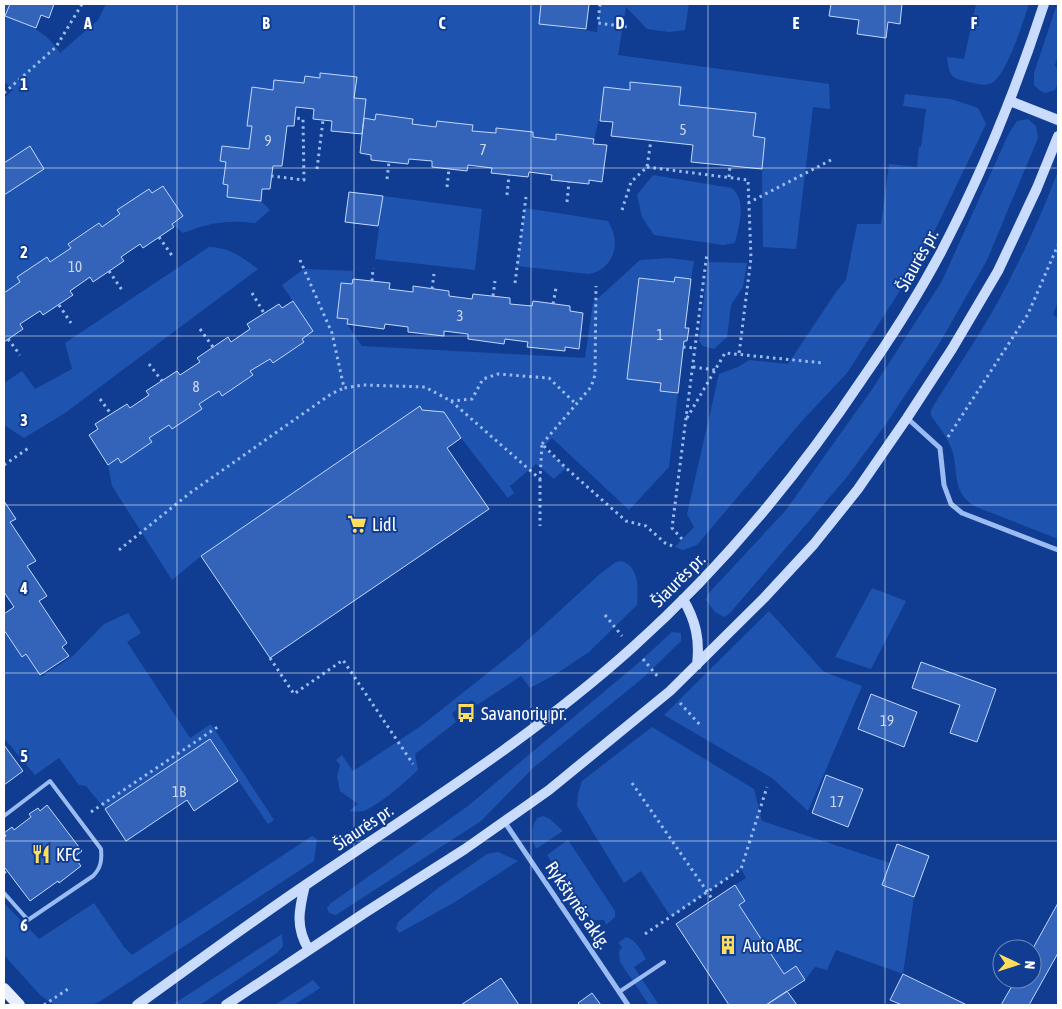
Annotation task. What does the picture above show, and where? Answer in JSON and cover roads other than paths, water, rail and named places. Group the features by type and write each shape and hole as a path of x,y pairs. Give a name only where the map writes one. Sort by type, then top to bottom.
{"main road":[{"name":"Šiaurės pr.","path":"136,1005 305,885 459,782 577,694 632,647 683,599 742,537 780,493 835,421 897,329 940,254 979,174 1010,101 1044,4"},
{"path":"1010,101 1058,120"},
{"path":"226,1005 465,849 549,790 670,691 764,598 814,544 858,488 952,349 998,271 1037,188 1058,136"},
{"path":"683,599 691,611 697,630 699,647 697,665"},
{"path":"305,885 300,907 299,926 303,940 309,950"},
{"path":"4,989 19,1005"}],"street":[{"path":"907,418 940,448 944,485 951,504 956,509 1058,550"},
{"name":"Rykštynės aklg.","path":"504,821 628,1005"}],"lane":[{"path":"4,816 50,781 101,849 102,859 99,870 93,876 28,920 4,893"},
{"path":"620,992 664,962"}],"place":[{"name":"Lidl","path":"357,524"},
{"name":"Savanorių pr.","path":"466,713"},
{"name":"KFC","path":"41,854"},
{"name":"Auto ABC","path":"728,945"}]}
